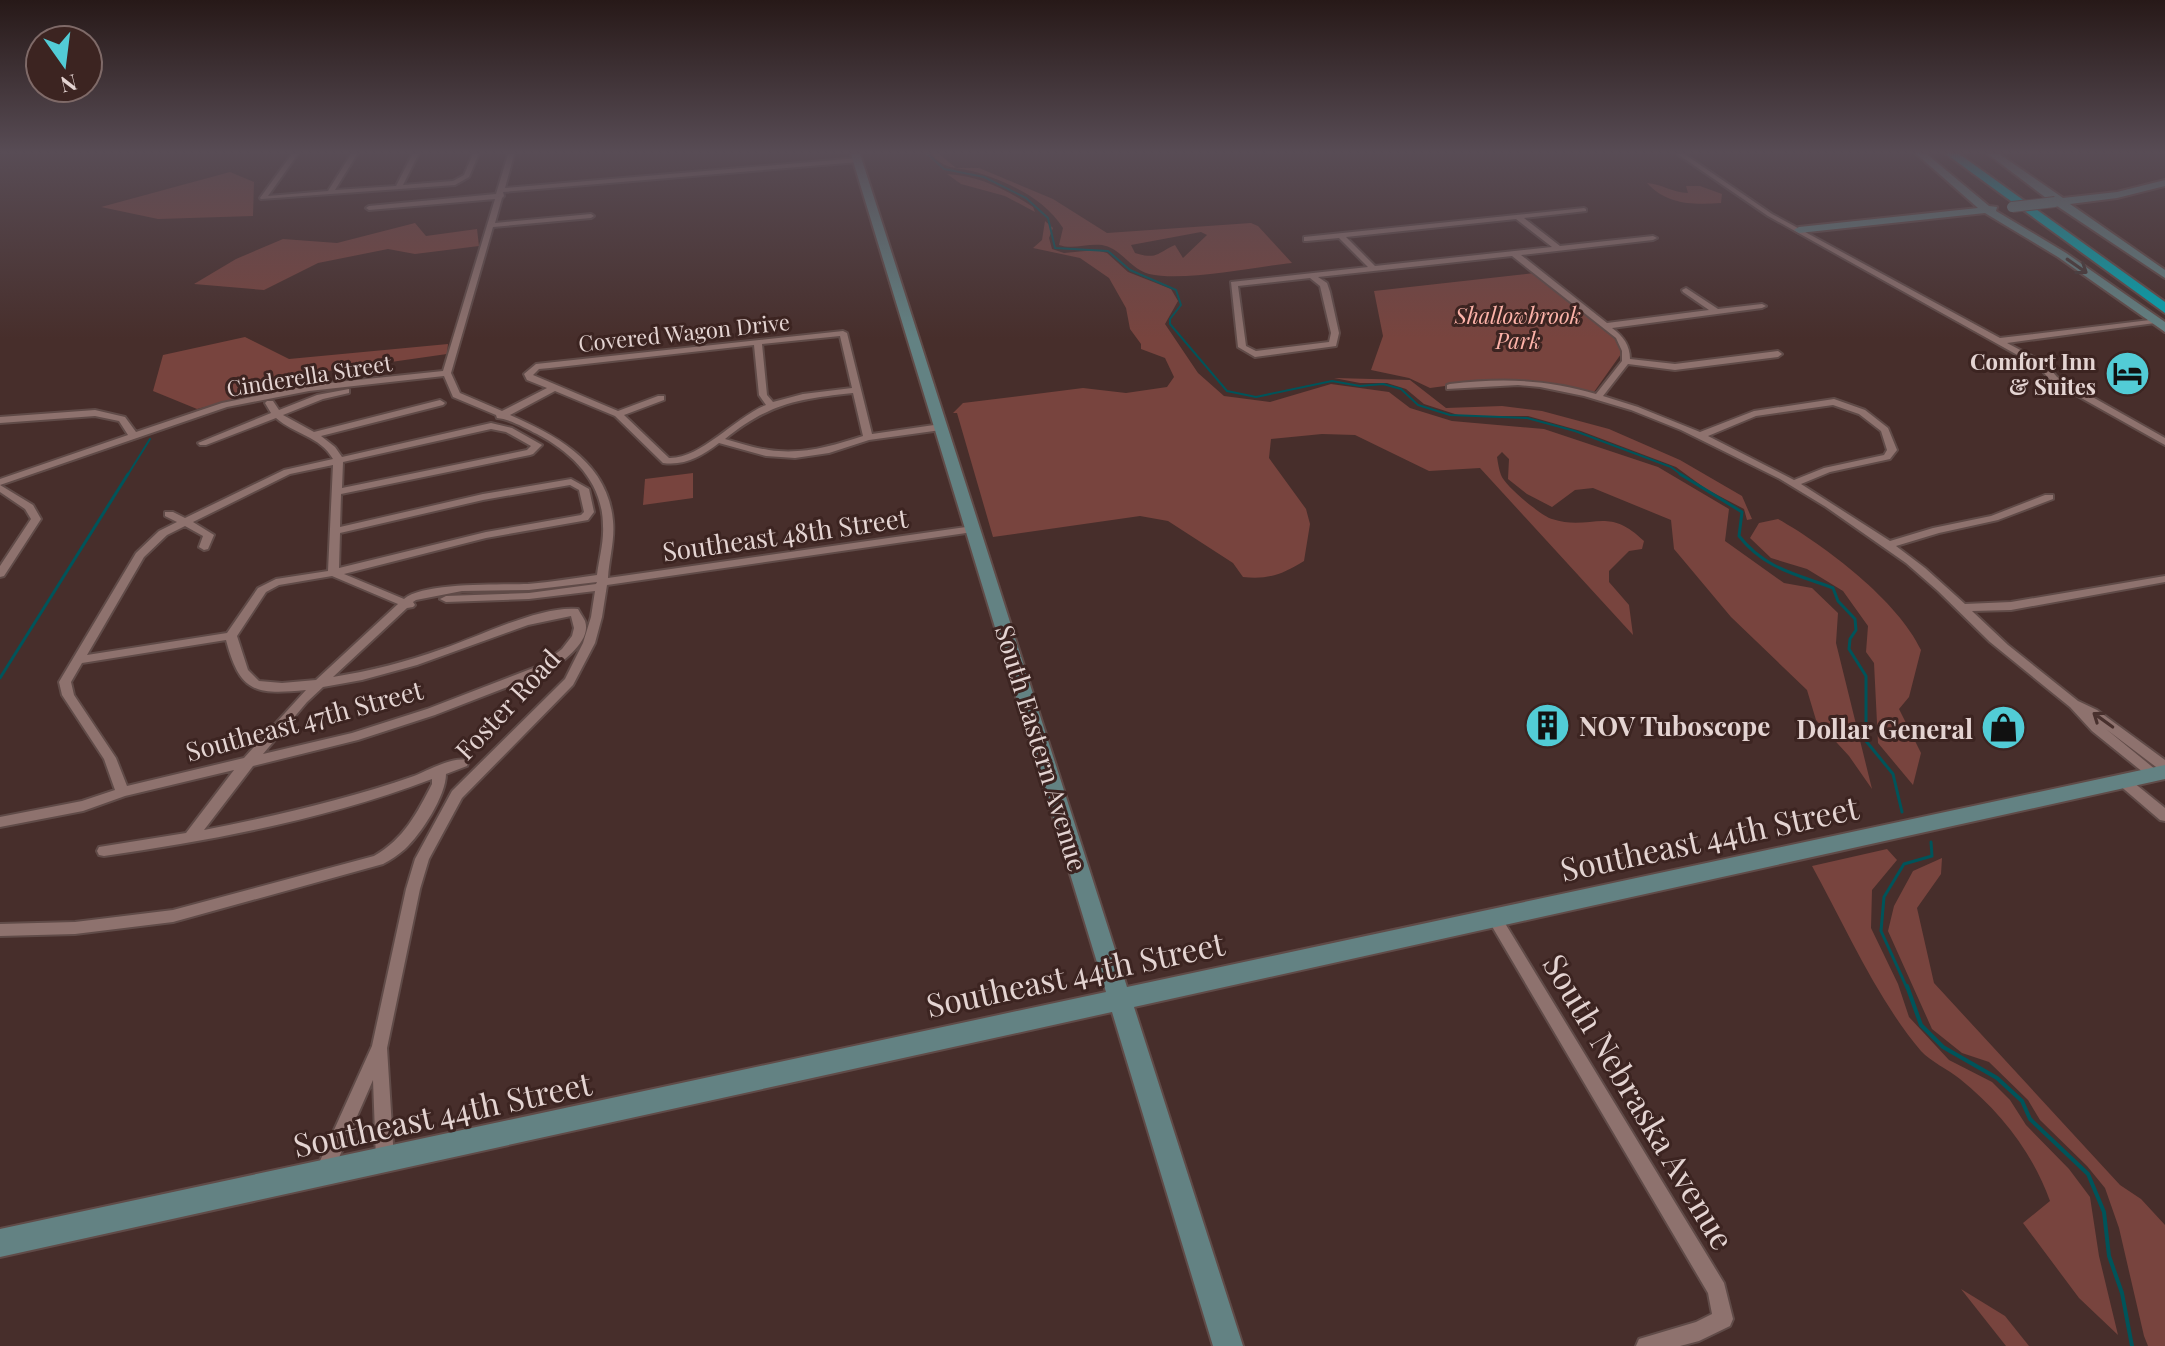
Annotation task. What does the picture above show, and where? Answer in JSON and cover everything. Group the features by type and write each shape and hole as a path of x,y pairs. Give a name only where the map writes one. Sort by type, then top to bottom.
{"highway":[{"path":"2034,214 2110,269 2163,319"},
{"path":"2051,214 2165,296"}],"main road":[{"name":"South Eastern Avenue","path":"874,214 1228,1346"},
{"path":"1799,230 1951,214"},
{"path":"1993,214 2163,319"},
{"path":"2076,214 2165,275"},
{"name":"Southeast 44th Street","path":"0,1243 1120,997 1495,919 2161,771"}],"street":[{"path":"447,373 495,214"},
{"path":"1307,239 1553,214"},
{"path":"1774,214 2000,341 2048,369 2054,379 2165,442"},
{"path":"492,225 591,216"},
{"path":"1519,218 1559,249"},
{"path":"1340,235 1374,269"},
{"path":"1312,276 1324,285 1335,339 1333,344 1255,354 1242,347 1234,284 1653,238"},
{"path":"1515,254 1606,326 1623,344 1626,361 1598,397"},
{"path":"1686,290 1717,312"},
{"path":"1606,326 1762,306"},
{"path":"2000,341 2163,319"},
{"name":"Covered Wagon Drive","path":"554,388 530,378 530,371 550,365 843,333 856,390"},
{"path":"758,342 763,395 771,406"},
{"path":"1626,361 1675,367 1778,354"},
{"name":"Foster Road","path":"323,1174 380,1046 422,859 457,795 552,702 583,662 600,611 609,520 603,490 594,472 562,444 456,395 447,373"},
{"name":"Cinderella Street","path":"0,482 179,419 268,395 447,373"},
{"path":"203,443 333,394 410,384"},
{"path":"1450,387 1542,384 1598,397 1699,436 1793,484 1887,545 1965,608 2012,654 2074,704 2096,728 2161,771"},
{"path":"500,416 554,388 618,414 666,461 674,463 719,440 750,416 771,406 795,398 856,390 868,437"},
{"path":"618,414 661,398"},
{"path":"1699,436 1754,414 1834,402 1862,412 1885,430 1892,444 1887,457 1827,470 1793,484"},
{"path":"270,403 275,415 301,431 316,434 440,403"},
{"path":"0,420 95,413 122,419 133,435"},
{"path":"123,792 110,758 68,695 65,682 140,555 163,533 287,472 338,459 491,426 535,442 536,448 530,452 338,492"},
{"path":"719,440 782,456 829,450 868,437 941,427"},
{"path":"316,434 335,451 338,459 333,573"},
{"path":"77,660 231,636 262,590 276,582 333,573 486,535 584,518 589,512 584,489 571,482 483,497 335,531"},
{"path":"0,488 29,507 36,519 0,574"},
{"path":"1887,545 1994,518 2049,497"},
{"path":"169,514 209,535 204,547"},
{"name":"Southeast 48th Street","path":"405,603 411,606 461,597 529,596 602,582 973,529"},
{"path":"190,838 303,699 405,603 333,573"},
{"path":"1965,608 2011,606 2165,579"},
{"name":"Southeast 47th Street","path":"0,822 83,806 123,792 392,726 545,668 566,655 580,628 579,617 574,612 536,617 416,662 321,683"},
{"path":"231,636 243,674 254,684 295,686 321,683"},
{"path":"104,851 190,838 321,809 462,763"},
{"path":"0,930 75,928 173,916 378,860 397,852 405,843 439,784 439,772"},
{"path":"2123,781 2165,816"},
{"name":"South Nebraska Avenue","path":"1495,919 1717,1290 1723,1319 1699,1331 1646,1346"},
{"name":"Foster Road","path":"380,1046 385,1160"}],"green space":[{"path":"133,214 253,214 253,216 158,219"},
{"path":"1051,214 1077,214 1107,233 1251,223 1258,226 1292,263 1200,275 1149,274 1109,247 1059,245 1063,228","holes":["1201,232 1207,235 1183,258 1175,245 1148,256 1135,253 1131,245"]},
{"path":"1045,221 1053,228 1049,238 1052,249 1064,253 1096,250 1107,253 1128,272 1171,289 1178,301 1165,324 1198,373 1224,396 1270,402 1331,384 1389,392 1410,408 1452,421 1544,429 1658,467 1729,509 1725,541 1784,583 1812,588 1838,613 1836,643 1872,789 1849,756 1816,720 1807,690 1731,617 1674,549 1671,520 1593,488 1575,490 1552,507 1527,494 1508,479 1509,459 1502,452 1497,457 1504,480 1540,512 1566,522 1609,521 1631,530 1644,541 1642,549 1629,551 1609,571 1609,582 1629,605 1633,635 1480,468 1429,471 1355,435 1322,434 1271,439 1269,458 1306,509 1310,524 1304,561 1275,575 1243,577 1233,563 1168,521 1140,516 993,537 957,413 953,413 963,403 1083,388 1126,393 1167,387 1174,377 1165,358 1141,349 1141,344 1130,329 1126,308 1109,278 1080,258 1033,248 1042,240"},
{"path":"415,223 426,236 477,229 479,246 415,254 388,249 318,263 264,290 194,284 236,259 283,239 337,243"},
{"name":"Shallowbrook Park","path":"1534,273 1619,343 1621,354 1594,392 1535,381 1498,379 1430,388 1409,378 1371,370 1383,336 1374,291"},
{"path":"245,337 289,359 448,344 447,354 321,372 284,387 197,409 153,391 163,355"},
{"path":"1334,378 1410,380 1446,408 1502,406 1542,411 1609,429 1680,460 1742,496 1752,519 1747,520 1744,509 1706,489 1676,467 1581,431 1528,416 1461,416 1424,404 1406,389 1387,383 1360,383"},
{"path":"693,473 693,498 643,505 645,479"},
{"path":"1778,519 1859,576 1896,613 1921,650 1909,697 1899,709 1921,753 1913,785 1878,743 1874,663 1866,652 1868,626 1843,591 1807,569 1771,558 1750,538 1759,523"},
{"path":"1887,849 1897,860 1872,890 1871,928 1898,984 1909,1017 1949,1060 1992,1082 2090,1197 2099,1256 2118,1335 2079,1298 2023,1223 2050,1201 2025,1150 1989,1105 1960,1079 1925,1055 1905,1031 1862,962 1812,866"},
{"path":"1942,858 1941,874 1917,908 1934,983 2120,1185 2141,1199 2165,1225 2165,1346 2148,1346 2144,1336 2119,1228 2105,1188 2040,1120 2028,1100 1989,1062 1962,1053 1932,1029 1888,931 1894,906 1913,871"},
{"path":"1961,1289 2005,1316 2029,1346 2006,1346"}],"waterway":[{"path":"1043,214 1048,218 1055,248 1108,251 1130,270 1176,290 1181,305 1170,319 1170,324 1227,391 1256,397 1332,381 1360,386 1383,384 1401,389 1418,405 1450,415 1527,418 1575,431 1671,467 1682,475"},
{"path":"127,476 150,439"},
{"path":"0,678 128,474"},
{"path":"1682,475 1742,512 1739,536 1759,556 1782,569 1833,588 1838,601 1855,619 1856,630 1850,639 1849,649 1866,676 1866,741 1893,774 1902,812"},
{"path":"1907,988 1881,931 1884,897 1904,864 1932,856 1931,842"},
{"path":"1907,986 1921,1025 1943,1047 1997,1078 2022,1101 2030,1119 2088,1174 2104,1212 2109,1256 2122,1293 2132,1346"}],"place":[{"name":"Comfort Inn & Suites","path":"2127,374"},
{"name":"NOV Tuboscope","path":"1548,725"},
{"name":"Dollar General","path":"2004,728"}]}
